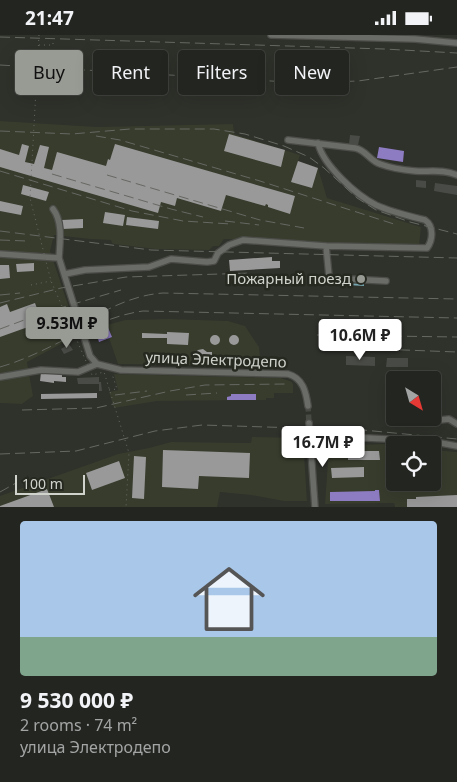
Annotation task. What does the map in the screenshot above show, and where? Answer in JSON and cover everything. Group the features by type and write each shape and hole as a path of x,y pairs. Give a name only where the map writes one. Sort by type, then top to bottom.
{"street":[{"path":"270,35 381,38 457,43"},
{"path":"288,140 358,149 382,165 413,171 449,172 457,175"},
{"path":"65,274 85,270 149,267 171,259 214,261 218,253 229,245 243,240 326,247 425,249 429,246 432,227 425,220 377,205 364,197 332,170 323,158 318,143"},
{"path":"0,377 41,370 78,372 97,364 90,356 86,347 60,258 61,243 58,215 53,209"},
{"path":"326,247 329,276 331,278 386,281"},
{"path":"0,254 60,258"},
{"name":"улица Электродепо","path":"97,364 121,370 288,374 293,375 300,382 305,392 308,406"},
{"path":"441,420 449,419 457,424"},
{"path":"309,423 315,504"},
{"path":"311,437 324,436 386,440"},
{"path":"441,444 457,446"}],"path":[{"path":"39,35 30,198 51,281 92,375 104,372 129,453 126,507"},
{"path":"39,45 53,45 53,42"},
{"path":"31,285 51,281"},
{"path":"109,390 116,389 112,374"}],"shaded area":[{"path":"0,121 97,127 233,124 234,134 300,155 298,161 318,168 327,198 421,227 419,246 224,239 219,246 213,246 209,250 155,249 114,244 111,240 54,235 50,251 78,335 27,362 33,396 22,404 0,403"},
{"path":"125,320 228,321 245,326 259,347 261,366 118,364 109,338 112,337 107,325"},
{"path":"114,374 281,378 292,382 293,393 274,393 274,398 266,398 266,400 157,401 114,408 109,392 118,390"},
{"path":"252,437 303,438 307,501 284,501 220,492 217,507 0,507 0,496 118,454 171,442 251,443"},
{"path":"386,444 386,491 441,491 441,451 457,452 457,507 395,507 394,503 325,504 329,446"}],"building: Offices":[{"path":"379,147 404,151 403,162 377,158"},
{"path":"107,325 112,337 99,342 95,329"},
{"path":"231,394 256,394 256,400 227,400 227,397 231,396"},
{"path":"379,490 380,501 330,501 330,492"}],"building: Public":[{"path":"330,282 364,284 364,286 330,284"}],"building: Industry":[{"path":"229,134 285,150 281,167 224,151"},
{"path":"22,144 29,146 25,162 34,164 40,145 49,147 44,168 52,170 57,152 106,166 115,144 295,196 290,214 268,207 266,204 265,206 226,195 221,211 177,198 175,206 161,202 158,213 0,167 0,149 19,155"},
{"path":"298,161 318,168 312,188 291,182"},
{"path":"23,185 49,192 46,201 21,194"},
{"path":"0,201 23,206 21,215 0,211"},
{"path":"105,212 125,215 123,226 103,223"},
{"path":"127,217 159,221 158,229 126,225"},
{"path":"83,219 83,228 63,229 62,220"},
{"path":"272,257 272,261 280,261 280,268 230,271 229,260"},
{"path":"34,263 34,271 17,272 16,264"},
{"path":"0,265 9,265 10,278 0,279"},
{"path":"35,303 42,322 0,337 0,307 7,304 10,312"},
{"path":"167,332 189,333 188,345 167,344 167,338 142,338 142,333 167,334"},
{"path":"213,335 217,335 220,340 219,344 213,345 210,342 210,338"},
{"path":"232,335 236,335 239,340 238,344 232,345 229,342 229,338"},
{"path":"203,349 207,352 212,352 212,357 207,357 200,361 196,358 195,353"},
{"path":"41,372 62,373 62,377 66,377 66,382 40,381"},
{"path":"97,393 97,398 41,399 41,394"},
{"path":"163,450 250,453 249,478 199,476 198,489 162,487"},
{"path":"348,451 379,451 380,460 348,460"},
{"path":"134,456 146,457 144,499 132,498"},
{"path":"119,461 125,478 92,490 86,473"},
{"path":"364,467 364,477 332,478 331,468"},
{"path":"47,489 54,507 0,507 0,506"},
{"path":"457,495 457,507 407,507 407,499"}],"building: Other":[{"path":"350,135 360,136 358,145 349,144"},
{"path":"416,180 426,181 426,188 416,187"},
{"path":"435,183 457,186 457,195 434,191"},
{"path":"69,344 73,350 64,354 61,349"},
{"path":"346,356 375,357 375,366 346,365"},
{"path":"387,358 408,358 408,367 386,367"},
{"path":"99,377 102,391 99,391 99,384 78,384 77,378"}],"tunnel":[{"path":"308,406 309,423"}],"railway":[{"path":"0,37 457,53"},
{"path":"0,65 305,83 358,81 457,67"},
{"path":"0,131 72,134 130,129 214,129 245,134 284,146 309,157 357,198 376,210 410,222 457,234"},
{"path":"96,136 120,140 260,181 397,225"},
{"path":"0,171 132,211 183,221 231,224"},
{"path":"52,174 203,217"},
{"path":"107,175 260,220 304,228"},
{"path":"225,221 259,225"},
{"path":"0,231 151,250 457,258"},
{"path":"0,240 26,241"},
{"path":"0,303 61,288 126,277 252,273"},
{"path":"0,329 43,313 121,290"},
{"path":"0,295 20,293"},
{"path":"89,320 124,302 143,296 163,293 457,299"},
{"path":"0,367 18,361 106,321 143,311 457,318"},
{"path":"317,335 457,337"},
{"path":"325,347 457,352"},
{"path":"22,410 96,408 205,385 285,384"},
{"path":"115,395 147,391"},
{"path":"186,395 217,393"},
{"path":"0,454 76,451 155,431 202,425 363,430 457,439"},
{"path":"0,492 16,483"}],"place":[{"name":"Пожарный поезд","path":"361,279"}]}
